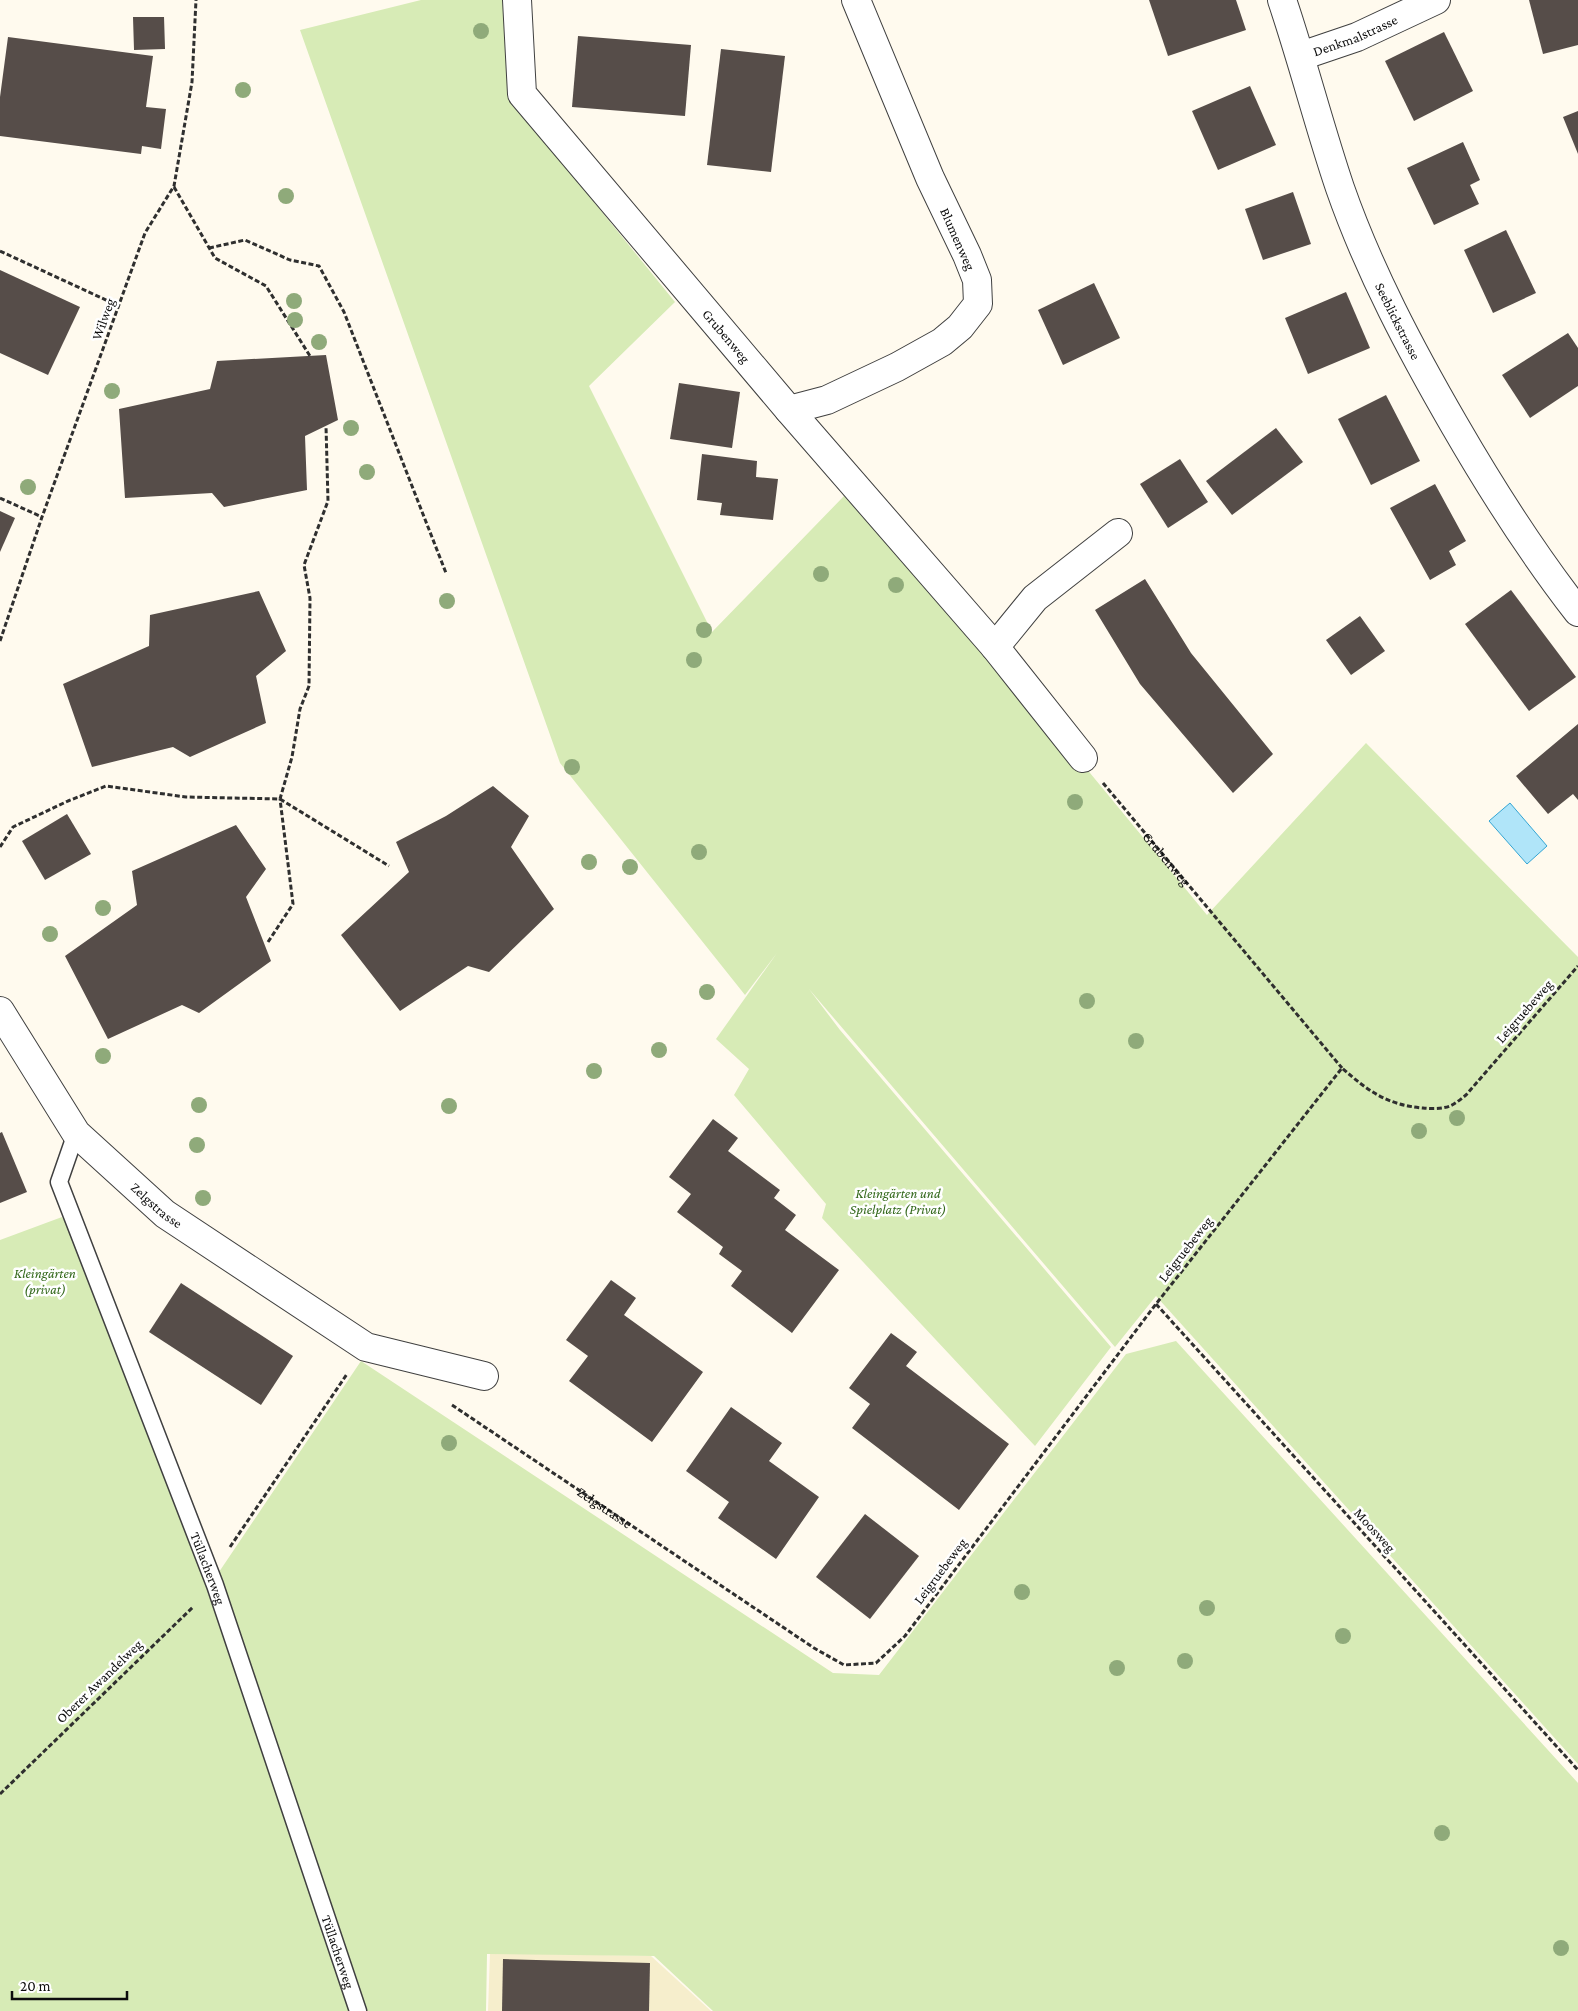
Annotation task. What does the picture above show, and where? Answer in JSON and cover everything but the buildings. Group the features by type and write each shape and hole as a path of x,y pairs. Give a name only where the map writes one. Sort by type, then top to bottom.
{"street":[{"name":"Grubenweg","path":"517,0 522,94 790,410 995,647 1082,758"},
{"name":"Blumenweg","path":"790,410 827,400 897,367 942,342 960,328 978,304 977,280 967,255 930,178 856,0"},
{"name":"Seeblickstrasse","path":"1282,0 1301,56 1340,188 1380,284 1428,380 1490,487 1557,585 1578,612"},
{"name":"Denkmalstrasse","path":"1301,56 1357,37 1436,0"},
{"path":"995,647 1035,598 1118,533"},
{"name":"Zelgstrasse","path":"0,1011 76,1133 166,1214 366,1347 484,1376"}],"lane":[{"name":"Tüllacherweg","path":"76,1133 59,1182 213,1580 358,2011"}],"path":[{"name":"Wilweg","path":"0,641 42,518 145,234 174,186 192,82 196,0"},
{"path":"174,186 215,258 266,286 310,356"},
{"path":"208,248 245,240 290,260 319,266 344,312 446,572"},
{"path":"0,251 119,306"},
{"path":"268,942 293,904 280,799 292,757 300,709 308,686 310,598 304,565 328,502 326,426"},
{"path":"0,498 42,518"},
{"name":"Grubenweg","path":"1082,758 1342,1068"},
{"path":"0,847 13,827 68,801 106,786 186,797 280,799 389,866"},
{"name":"Leigruebeweg","path":"844,1665 876,1663 905,1636 1156,1304 1342,1068 1365,1088 1386,1100 1409,1107 1432,1109 1450,1106 1466,1095 1578,966"},
{"name":"Moosweg","path":"1156,1304 1578,1770"},
{"name":"Oberer Awandelweg","path":"0,1794 213,1580 366,1347"},
{"name":"Zelgstrasse","path":"448,1403 806,1642 844,1665"}],"shaded area":[{"path":"490,1953 651,1956 711,2011 488,2011"}],"green space":[{"name":"Kleingärten und Spielplatz (Privat)","path":"421,0 503,0 512,101 675,302 589,386 712,632 844,496 992,654 1207,915 1366,743 1578,957 1578,1764 1156,1296 1115,1347 809,989 840,1030 1111,1347 1035,1446 822,1218 826,1204 734,1095 749,1069 716,1039 777,953 745,995 560,763 300,30"},
{"name":"Kleingärten (privat)","path":"62,1217 79,1241 137,1389 354,2011 0,2011 0,1240"},
{"path":"1176,1341 1578,1783 1578,2011 713,2011 654,1956 487,1954 486,2011 364,2011 219,1572 361,1361 833,1673 879,1675 1126,1354"}],"water":[{"path":"1510,803 1547,846 1527,864 1489,821"}]}
